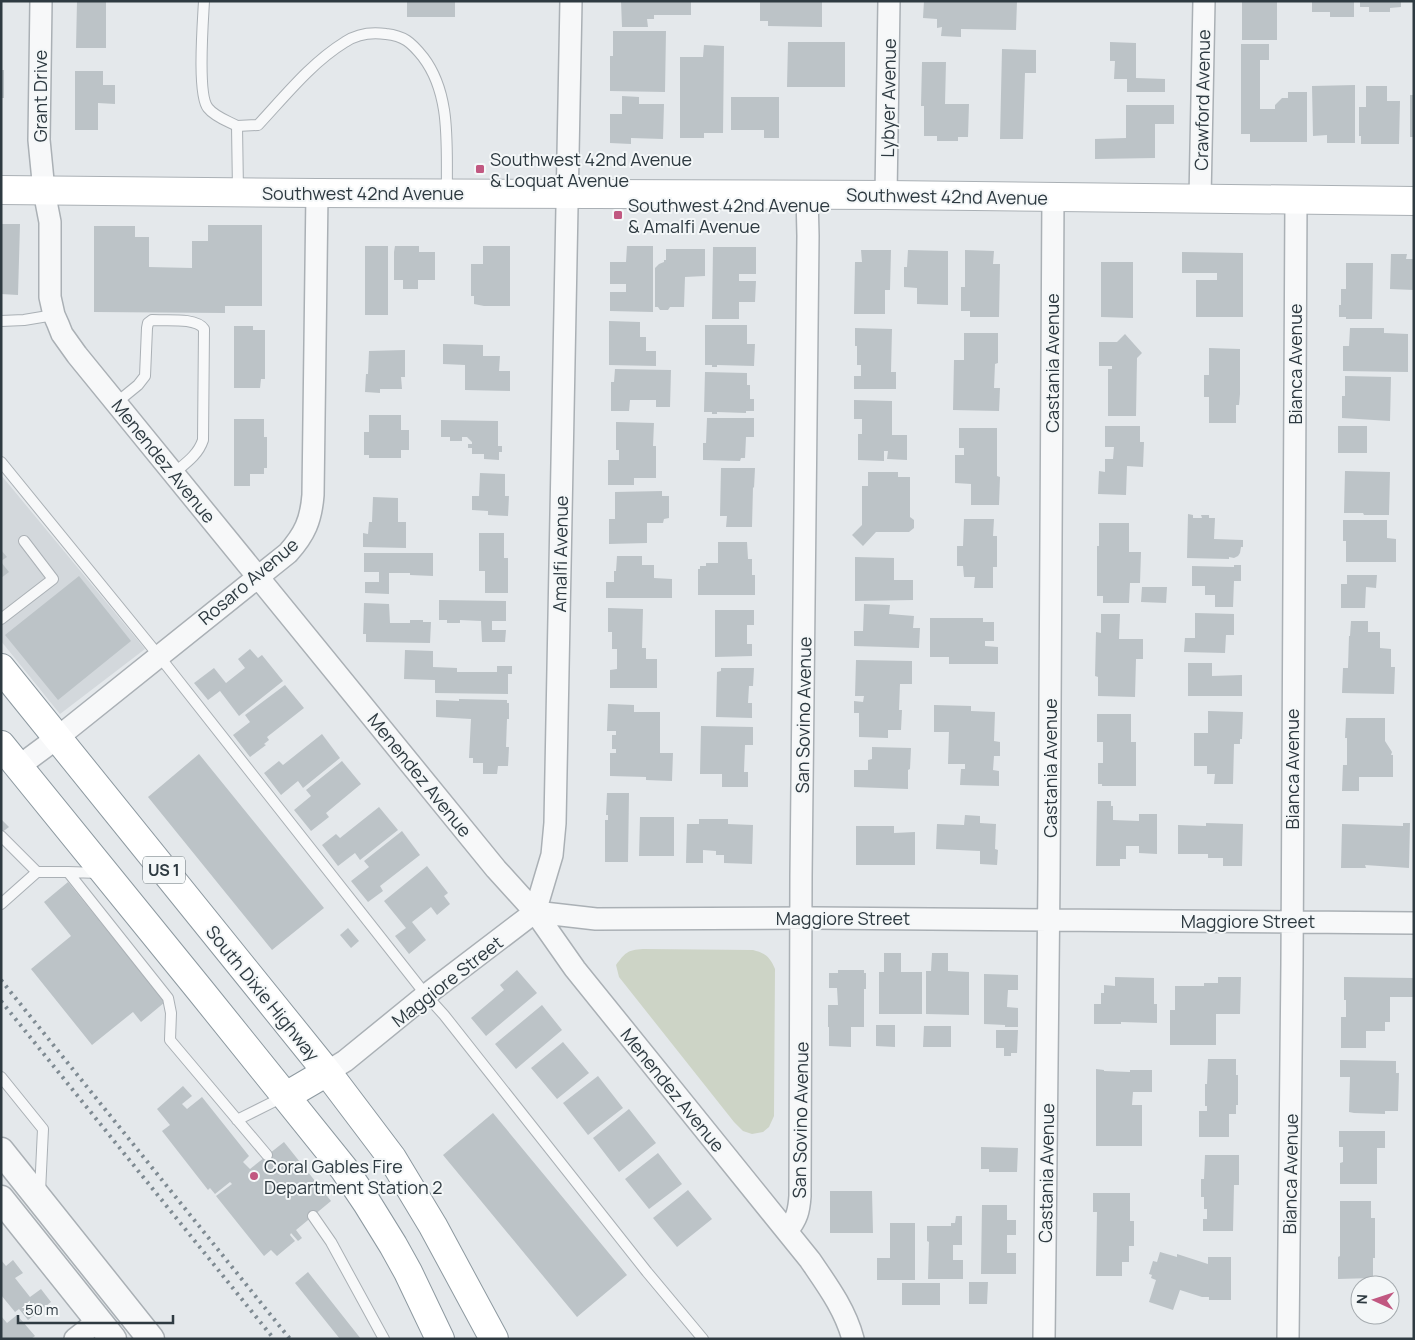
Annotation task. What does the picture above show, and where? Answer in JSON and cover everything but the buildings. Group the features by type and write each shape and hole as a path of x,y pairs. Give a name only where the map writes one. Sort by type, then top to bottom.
{"main road":[{"name":"Southwest 42nd Avenue","path":"1,190 447,194 807,194 1414,201"},
{"name":"South Dixie Highway","path":"1,668 327,1072 392,1158 433,1226 494,1339"},
{"name":"US 1","path":"1,746 344,1169 368,1203 408,1272 440,1339"},
{"path":"286,1096 327,1072"}],"street":[{"name":"Grant Drive","path":"41,1 39,140 44,190"},
{"name":"Amalfi Avenue","path":"536,912 552,855 554,824 571,1"},
{"name":"Lybyer Avenue","path":"886,195 889,1"},
{"name":"Crawford Avenue","path":"1200,198 1204,1"},
{"name":"Menendez Avenue","path":"44,190 50,222 50,286 54,315 62,334 77,355 496,869 536,912 575,969 810,1260 836,1298 848,1321 853,1339"},
{"name":"Rosaro Avenue","path":"18,766 57,738 288,552 299,541 312,509 317,193"},
{"name":"San Sovino Avenue","path":"787,1231 796,1220 800,1196 807,194"},
{"name":"Castania Avenue","path":"1044,1339 1053,197"},
{"name":"Bianca Avenue","path":"1288,1339 1296,200"},
{"name":"Maggiore Street","path":"327,1072 345,1061 426,995 536,912 596,919 801,918 1414,922"},
{"path":"1,1151 151,1339"},
{"path":"1,1199 106,1330 75,1339"}],"lane":[{"path":"204,1 202,85 204,100 207,107 215,115 238,126 258,125 309,69 346,41 368,34 380,33 404,38 414,46 426,61 436,80 442,101 446,124 447,194"},
{"path":"238,126 238,192"},
{"path":"1,321 24,320 54,315"},
{"path":"116,403 138,384 144,376 148,323 152,320 193,321 201,324 204,329 203,440 195,456 174,473"},
{"path":"1,462 159,656 426,995 444,1015 647,1272 703,1339"},
{"path":"1,619 53,579 24,541"},
{"path":"1,836 37,872"},
{"path":"1,904 37,872 105,872"},
{"path":"68,872 168,998 171,1013 170,1040 267,1155"},
{"path":"1,1077 43,1129 40,1198"},
{"path":"237,1120 286,1096"},
{"path":"313,1216 331,1242 384,1339"}],"shaded area":[{"path":"1,475 145,649 60,714 1,641"},
{"path":"643,949 753,950 764,954 771,961 775,969 774,1116 769,1127 763,1132 752,1134 743,1131 734,1122 619,977 616,965 622,958 630,951"}],"railway":[{"path":"1,980 290,1339"},
{"path":"1,1001 274,1339"}],"place":[{"name":"Southwest 42nd Avenue & Loquat Avenue","path":"480,169"},
{"name":"Southwest 42nd Avenue & Amalfi Avenue","path":"618,215"},
{"name":"Coral Gables Fire Department Station 2","path":"254,1176"}]}
